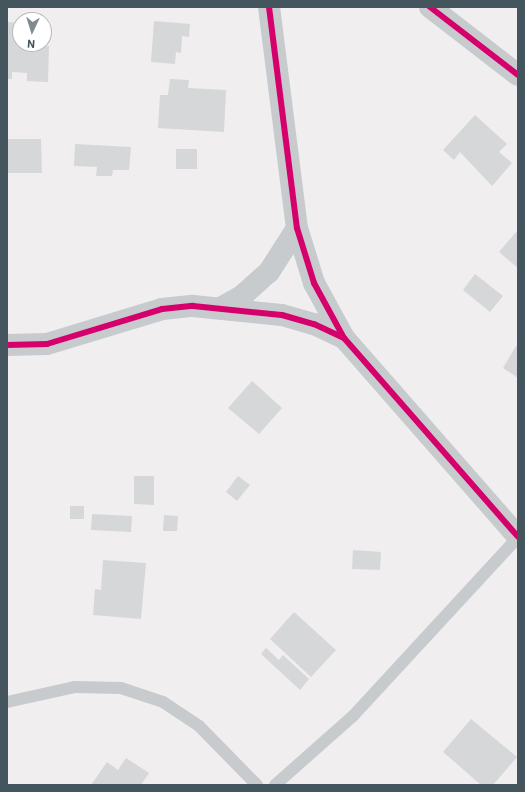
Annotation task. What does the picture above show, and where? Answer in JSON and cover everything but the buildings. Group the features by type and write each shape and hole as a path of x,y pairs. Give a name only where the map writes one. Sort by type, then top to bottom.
{"street":[{"path":"270,7 297,228 314,283 344,338 518,537"},
{"path":"430,7 518,75"},
{"path":"222,307 242,296 264,277 297,228"},
{"path":"7,345 47,344 162,309 222,307 282,315 314,324 344,338"}],"lane":[{"path":"275,785 364,704 518,537"},
{"path":"7,702 75,687 121,688 163,702 199,726 257,785"}],"cycle path":[{"path":"269,7 297,228 314,283 344,338 518,537"},
{"path":"430,7 518,75"},
{"path":"7,345 47,344 162,309 193,306 282,315 314,324 344,338"}]}
